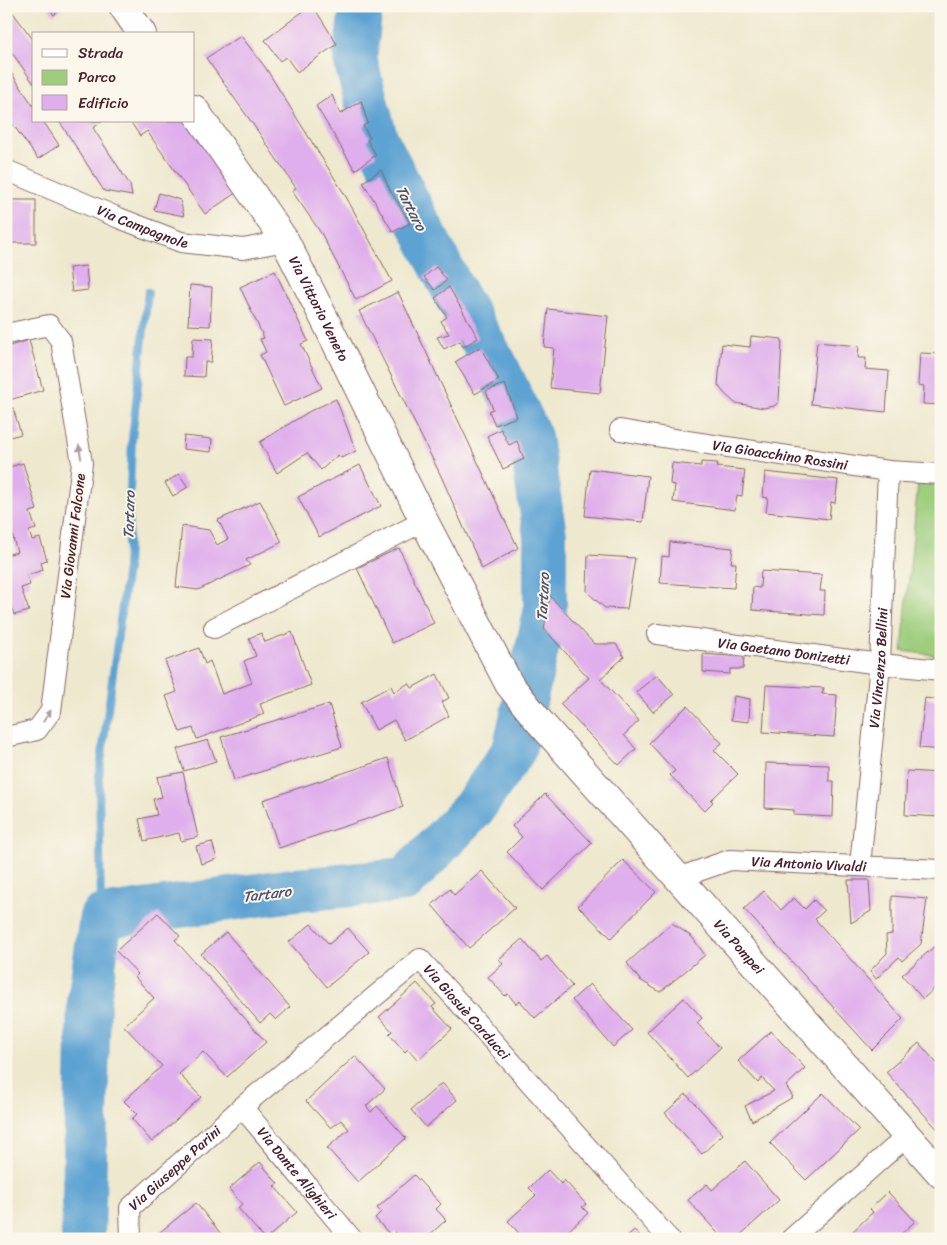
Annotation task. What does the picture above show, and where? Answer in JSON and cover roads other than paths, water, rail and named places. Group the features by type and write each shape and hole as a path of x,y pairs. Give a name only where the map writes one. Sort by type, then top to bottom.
{"street":[{"path":"123,6 141,32"},
{"name":"Via Vittorio Veneto","path":"195,109 285,241 424,521 509,684 538,720"},
{"name":"Via Campagnole","path":"6,170 118,218 181,242 243,249 285,241"},
{"name":"Via Giovanni Falcone","path":"6,334 49,325 61,341 82,463 51,711 37,730 6,737"},
{"name":"Via Gioacchino Rossini","path":"620,430 888,471 941,474"},
{"name":"Via Vincenzo Bellini","path":"860,866 880,664 888,471"},
{"path":"214,628 424,521"},
{"name":"Via Gaetano Donizetti","path":"657,634 880,664 941,670"},
{"name":"Via Pompei","path":"538,720 941,1174"},
{"name":"Via Antonio Vivaldi","path":"678,878 730,860 941,870"},
{"name":"Via Giosuè Carducci","path":"242,1108 420,959 669,1239"},
{"name":"Via Giuseppe Parini","path":"130,1239 130,1208 242,1108"},
{"name":"Via Dante Alighieri","path":"242,1108 352,1239"},
{"path":"791,1239 907,1136"}],"waterway":[{"name":"Tartaro","path":"83,1239 89,1001 101,917 286,891 405,880 473,809 514,750 545,613 545,535 530,437 496,365 451,286 376,138 355,59 361,6"},
{"name":"Tartaro","path":"101,917 99,777 127,569 132,439 148,292"}]}
